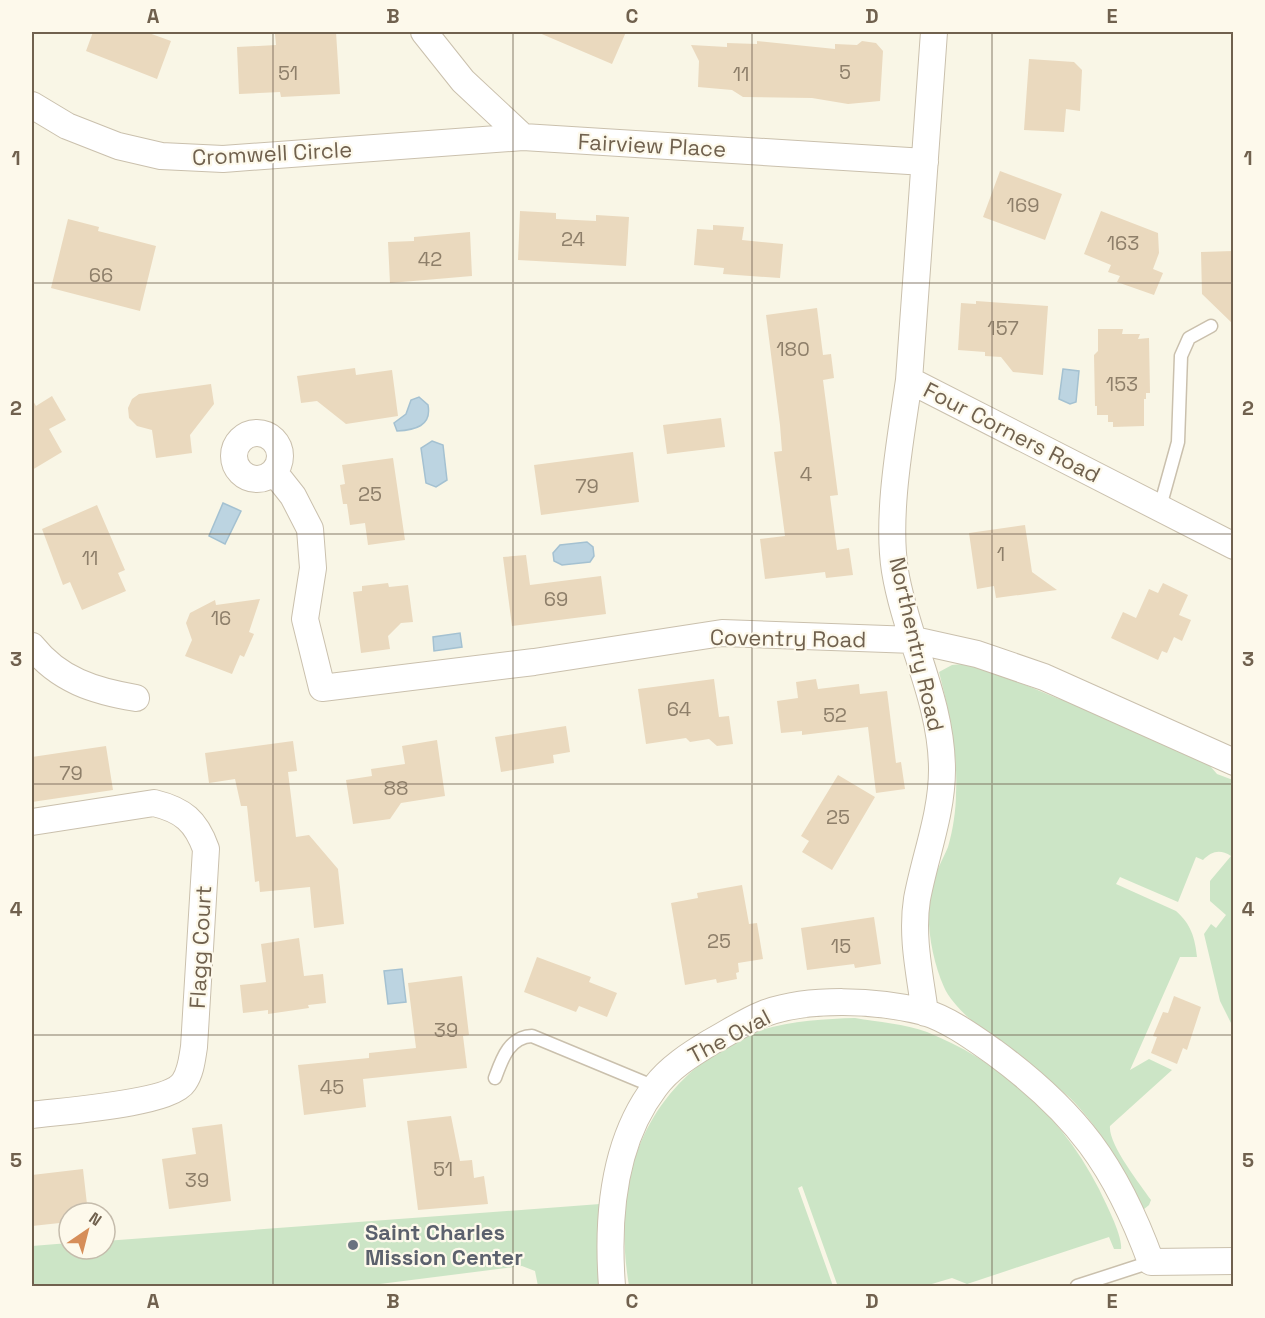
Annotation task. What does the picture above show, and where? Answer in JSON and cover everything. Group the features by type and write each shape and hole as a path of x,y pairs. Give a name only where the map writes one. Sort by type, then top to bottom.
{"street":[{"path":"424,32 463,81 523,137"},
{"name":"Four Corners Road","path":"934,32 909,380 1233,546"},
{"name":"Cromwell Circle","path":"32,105 67,126 117,146 161,156 223,159 523,137"},
{"name":"Fairview Place","path":"523,137 925,162"},
{"name":"Northentry Road","path":"909,380 894,497 895,570 934,702 942,769 936,823 917,902 915,940 925,1012"},
{"name":"Coventry Road","path":"274,472 293,496 310,529 313,568 305,619 322,688 534,662 722,633 914,640 977,654 1044,677 1233,762"},
{"path":"32,646 44,662 70,680 100,692 136,698"},
{"name":"Flagg Court","path":"32,822 154,803 172,807 187,818 200,831 206,849 194,1047 191,1068 184,1084 171,1093 149,1099 32,1115"},
{"name":"The Oval","path":"612,1287 613,1198 619,1167 634,1125 655,1087 696,1051 763,1014 800,1005 854,1002 925,1012 974,1038 1035,1082 1078,1125 1111,1173 1138,1227 1151,1262"},
{"path":"1151,1262 1233,1262"}],"lane":[{"path":"1160,507 1178,442 1180,356 1189,338 1211,326"},
{"path":"495,1078 502,1059 514,1042 523,1036 532,1036 655,1087"},
{"path":"1077,1287 1151,1262"}],"green space":[{"path":"962,664 990,670 1059,699 1068,700 1205,760 1217,774 1233,780 1233,1027 1220,1001 1204,934 1211,924 1216,928 1226,915 1210,901 1210,881 1231,856 1220,852 1213,853 1203,860 1196,857 1178,902 1120,877 1116,884 1176,911 1191,932 1197,957 1180,957 1130,1070 1149,1059 1172,1070 1110,1126 1119,1153 1151,1200 1143,1210 1110,1150 1081,1109 1055,1085 965,1015 952,1001 939,976 930,936 930,896 932,884 948,847 954,820 956,763 939,672 952,665"},
{"path":"855,1018 901,1025 927,1032 981,1059 1028,1095 1067,1138 1084,1163 1113,1219 1121,1249 1114,1249 1109,1237 967,1284 952,1278 925,1286 840,1286 837,1284 802,1186 798,1188 833,1286 629,1286 625,1248 625,1212 630,1177 640,1145 655,1115 676,1087 702,1063 748,1035 794,1023"},
{"name":"Saint Charles Mission Center","path":"600,1204 601,1286 538,1286 535,1271 522,1266 364,1286 32,1286 32,1246 57,1244 57,1261 117,1261 117,1240"}],"water":[{"path":"1063,369 1079,371 1076,402 1070,404 1059,399"},
{"path":"419,397 428,405 429,412 425,422 416,428 397,431 394,423 406,414 411,400"},
{"path":"432,441 443,445 447,480 436,487 426,483 421,448"},
{"path":"223,503 241,511 225,544 209,536"},
{"path":"587,542 593,547 594,556 590,562 562,565 554,561 553,553 560,545"},
{"path":"460,633 462,647 434,651 433,637"},
{"path":"402,969 406,1002 388,1004 384,971"}],"building":[{"path":"93,32 146,32 171,41 157,79 86,51"},
{"path":"336,32 340,94 281,97 280,92 239,94 237,47 276,45 275,34"},
{"path":"537,32 626,32 612,64"},
{"path":"757,41 835,49 835,44 857,45 862,41 876,43 883,51 880,101 848,104 812,98 743,97 732,90 698,87 699,61 691,45 727,47 727,43 757,44"},
{"path":"1029,59 1074,62 1082,70 1080,111 1066,109 1064,132 1024,130"},
{"path":"1000,171 1062,194 1045,240 983,217"},
{"path":"520,211 556,213 556,219 596,221 596,215 629,217 626,266 518,260"},
{"path":"1101,211 1158,233 1159,253 1153,269 1163,273 1154,295 1117,282 1120,276 1108,272 1111,265 1084,254"},
{"path":"68,219 99,227 98,231 156,246 140,311 51,288"},
{"path":"713,225 744,227 742,240 783,244 780,278 723,274 724,268 694,265 697,229 713,230"},
{"path":"470,232 472,276 390,283 388,242 414,241 414,237"},
{"path":"1233,251 1233,324 1202,294 1201,252"},
{"path":"976,301 1048,306 1043,375 1013,372 1001,357 985,356 985,352 958,350 961,303 976,304"},
{"path":"817,308 823,355 831,354 834,378 823,380 838,495 830,496 837,550 849,548 853,575 826,578 825,572 765,579 760,539 785,536 774,452 782,451 780,425 766,315"},
{"path":"1098,329 1123,329 1122,334 1140,334 1138,339 1149,338 1150,393 1146,393 1146,399 1144,399 1144,426 1113,427 1113,422 1108,422 1108,415 1097,415 1094,355 1098,351"},
{"path":"355,368 356,375 392,370 398,416 346,424 317,401 301,403 297,376"},
{"path":"211,384 214,404 190,435 192,453 156,458 152,430 137,426 129,418 128,408 132,399 139,394"},
{"path":"52,396 66,420 49,429 62,452 32,470 32,399 36,406"},
{"path":"721,418 725,447 667,454 663,425"},
{"path":"633,452 639,502 541,515 534,465"},
{"path":"393,458 405,540 368,545 365,523 350,525 347,504 343,504 340,485 345,484 342,465"},
{"path":"97,505 125,570 118,573 126,591 82,610 70,582 63,585 42,529"},
{"path":"1025,525 1032,572 1057,590 996,598 994,586 977,589 969,533"},
{"path":"526,555 530,585 601,576 606,614 512,626 503,557"},
{"path":"388,583 389,587 408,585 413,622 401,623 388,636 390,649 361,653 353,592 362,591 362,586"},
{"path":"1163,583 1188,595 1179,615 1191,620 1182,641 1174,637 1167,653 1162,651 1158,660 1111,638 1123,612 1136,618 1149,589 1158,593"},
{"path":"260,599 249,632 254,634 244,657 240,655 232,674 185,656 192,640 186,623 190,613 215,600 216,605"},
{"path":"714,679 719,717 729,716 733,744 717,746 709,739 690,742 686,738 646,744 638,689"},
{"path":"816,679 818,689 859,684 860,694 887,691 896,763 901,762 905,789 876,793 868,727 802,735 802,731 781,733 777,701 798,698 796,682"},
{"path":"566,726 570,752 553,755 554,763 501,772 495,737"},
{"path":"437,740 445,796 401,803 390,819 353,824 346,780 372,776 371,769 405,764 402,746"},
{"path":"293,741 297,771 288,772 296,837 309,835 338,869 344,924 314,928 310,887 260,892 259,881 255,882 247,806 241,806 235,779 209,783 205,753"},
{"path":"106,746 113,790 32,802 32,757"},
{"path":"838,775 875,797 832,870 802,852 809,841 801,836"},
{"path":"742,885 749,924 757,923 763,959 738,963 737,979 717,983 716,979 685,985 671,903 698,898 697,893"},
{"path":"874,917 881,964 855,968 854,964 807,970 801,928"},
{"path":"299,938 304,976 323,974 326,1003 268,1014 268,1010 243,1013 240,985 266,982 261,944"},
{"path":"537,957 591,977 589,982 617,993 607,1017 579,1006 576,1012 524,992"},
{"path":"462,976 469,1035 463,1036 467,1068 363,1079 366,1107 304,1115 298,1065 369,1058 369,1053 416,1048 408,983"},
{"path":"1174,996 1201,1007 1187,1050 1183,1048 1177,1064 1151,1053 1157,1037 1153,1036 1163,1012 1168,1013"},
{"path":"451,1116 460,1161 472,1160 474,1178 484,1176 488,1204 418,1210 407,1121"},
{"path":"222,1124 231,1201 169,1209 162,1159 196,1154 192,1128"},
{"path":"83,1169 87,1201 57,1201 57,1223 32,1226 32,1175"}],"place":[{"name":"Saint Charles Mission Center","path":"353,1245"}]}
